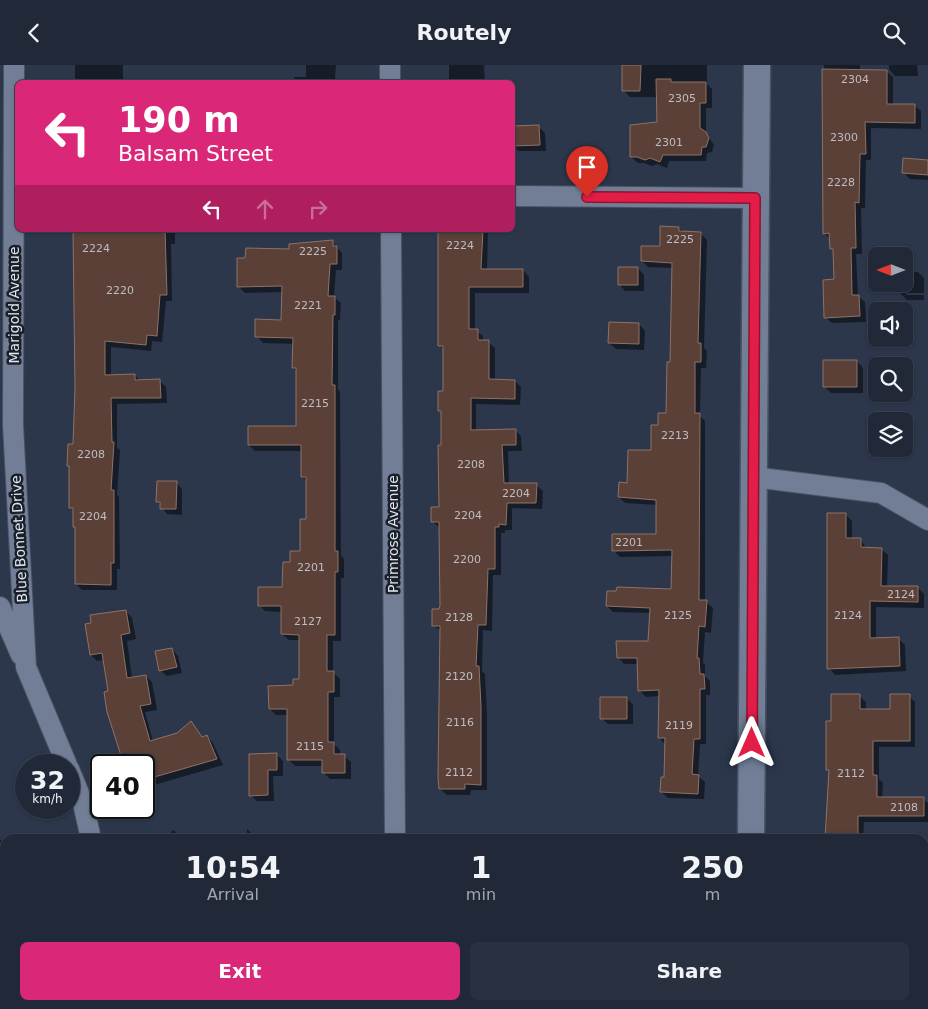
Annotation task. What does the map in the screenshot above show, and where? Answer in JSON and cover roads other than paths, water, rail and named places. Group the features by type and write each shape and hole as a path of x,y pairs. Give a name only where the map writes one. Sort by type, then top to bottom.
{"street":[{"name":"Marigold Avenue","path":"7,427 10,193 14,65"},
{"path":"390,65 390,80"},
{"path":"751,834 757,65"},
{"path":"515,196 755,198"},
{"name":"Primrose Avenue","path":"391,232 395,834"},
{"name":"Blue Bonnet Drive","path":"7,427 26,667"},
{"path":"753,477 881,493 928,521"},
{"name":"Blue Bonnet Drive","path":"0,607 62,754"},
{"path":"80,796 90,834"}]}
